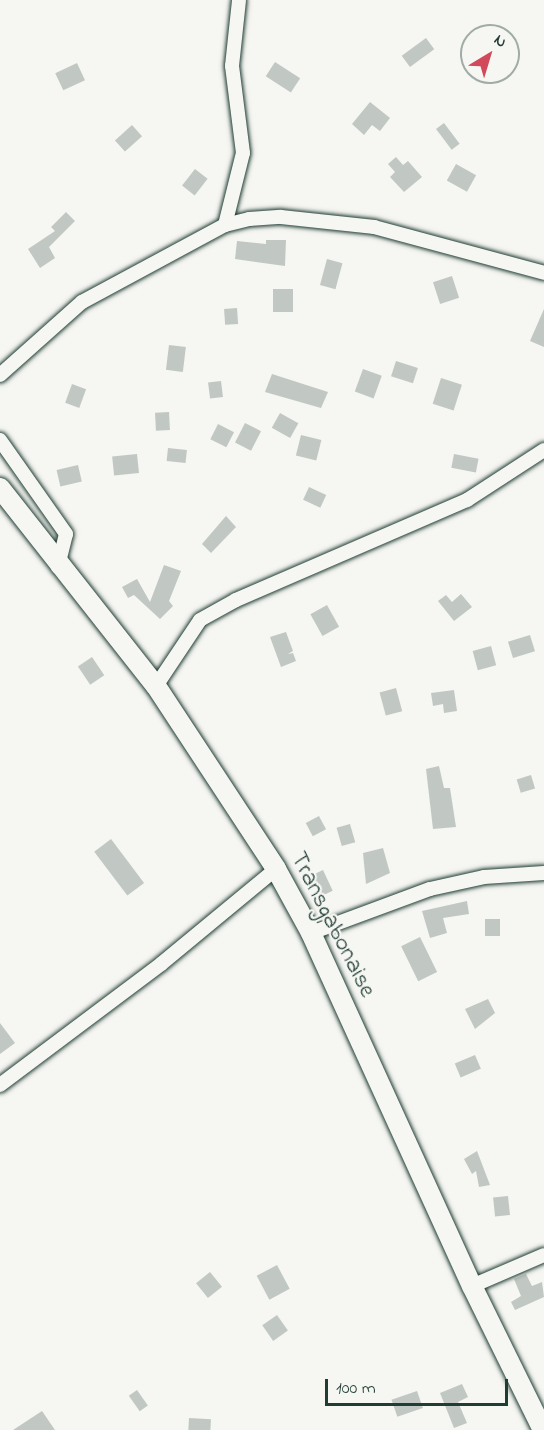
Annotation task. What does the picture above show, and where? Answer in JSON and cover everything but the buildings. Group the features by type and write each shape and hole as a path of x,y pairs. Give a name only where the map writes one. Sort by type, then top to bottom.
{"highway":[{"name":"Transgabonaise","path":"0,488 58,567 156,686 276,868 311,933 472,1286 543,1430"}],"street":[{"path":"225,225 243,153 232,66 239,0"},
{"path":"0,375 82,302 225,225 281,217 374,227 544,273"},
{"path":"0,440 66,534 58,567"},
{"path":"156,686 200,620 236,600 467,500 544,450"},
{"path":"0,1085 161,964 276,868"},
{"path":"311,933 430,889 484,877 544,873"},
{"path":"472,1286 544,1255"}]}
